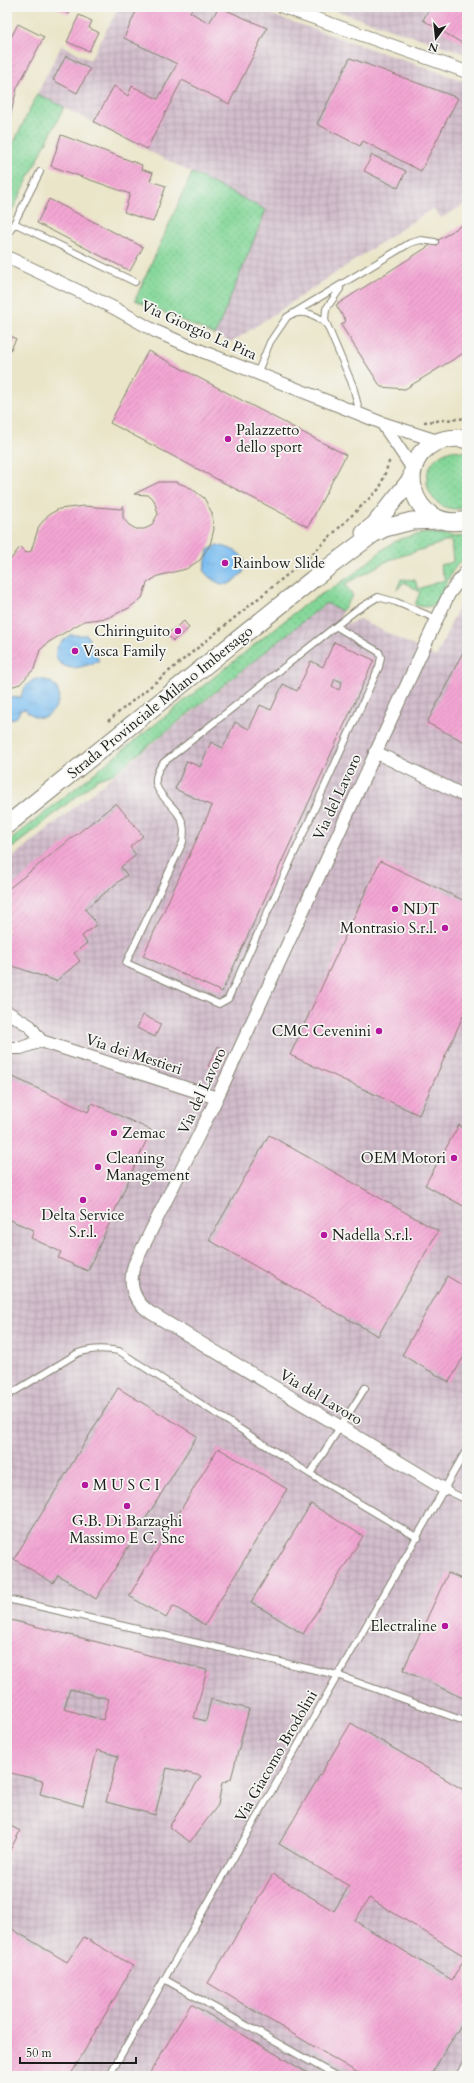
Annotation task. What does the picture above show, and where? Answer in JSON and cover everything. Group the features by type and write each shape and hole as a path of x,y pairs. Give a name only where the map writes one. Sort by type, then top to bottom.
{"main road":[{"path":"437,441 451,438 466,439"},
{"name":"Strada Provinciale Milano Imbersago","path":"313,579 375,524 412,474 418,458 426,448 437,441"},
{"path":"412,474 413,491 419,504 429,514 441,520"},
{"name":"Strada Provinciale Milano Imbersago","path":"7,825 313,579 373,534 385,528 412,521 467,521"}],"street":[{"path":"283,7 467,72"},
{"name":"Via Giorgio La Pira","path":"7,257 129,316 163,335 382,423 437,441"},
{"path":"382,423 398,446 412,474"},
{"name":"Via del Lavoro","path":"444,1489 151,1313 144,1308 133,1293 130,1283 134,1265 217,1098 436,619 449,594 467,570"},
{"path":"375,752 467,797"},
{"path":"7,1012 30,1026 41,1041 21,1048 7,1048"},
{"name":"Via dei Mestieri","path":"41,1041 217,1098"}],"lane":[{"path":"7,237 40,172"},
{"path":"14,223 135,282"},
{"path":"257,374 270,342 288,317 410,243 420,240 435,242"},
{"path":"344,284 335,293 326,309 325,315 328,327 353,386 360,414"},
{"path":"288,317 300,312 305,313 321,320 328,327"},
{"path":"337,627 379,652 381,657 379,667 228,999 219,1004 126,963 183,842 184,828 181,818 162,797 157,787 157,777 160,767 355,612 378,597 396,602 436,619"},
{"path":"7,1396 78,1353 89,1349 104,1348 119,1351 310,1474 418,1538"},
{"path":"310,1474 365,1388"},
{"name":"Via Giacomo Brodolini","path":"109,2076 337,1675 418,1538 467,1449"},
{"path":"444,1489 467,1500"},
{"path":"7,1599 337,1675 467,1722"},
{"path":"164,1979 336,2076"},
{"path":"459,2076 467,2061"}],"path":[{"path":"409,432 416,422 467,418"},
{"path":"106,723 309,557 380,488 392,452 398,446"}],"shaded area":[{"path":"119,7 249,7 467,82 467,203 441,218 433,208 232,342 215,335 265,210 37,94 62,45 90,60"},
{"path":"325,7 467,7 467,54"},
{"path":"467,588 467,2076 7,2076 7,862 326,603 342,611 340,620 349,624 359,619 436,657"}],"green space":[{"path":"37,94 64,107 7,221 7,152 9,153"},
{"path":"192,173 266,210 215,335 135,300"},
{"path":"451,450 467,452 467,507 453,509 442,506 433,498 428,489 427,478 430,467 438,457"},
{"path":"431,533 455,537 467,536 467,558 456,567 435,605 425,607 415,605 420,592 404,582 397,590 401,579 415,580 418,589 445,580 440,565 453,562 451,540 389,560 345,584 353,596 342,611 326,603 113,774 98,779 7,852 7,843 304,605 349,577 394,542 416,535"}],"water":[{"name":"Rainbow Slide","path":"217,545 229,548 239,554 245,562 245,568 242,574 226,585 215,581 204,571 208,550"},
{"name":"Vasca Family","path":"70,635 87,635 99,661 84,666 70,668 66,667 57,660 57,648 61,642"},
{"path":"35,679 49,681 56,687 59,696 57,705 44,717 34,716 25,709 20,710 17,717 7,721 7,698 21,697 26,686"}],"building":[{"path":"54,7 72,7 69,14"},
{"path":"138,7 193,7 190,12 209,23 219,7 267,28 229,104 182,80 147,149 94,122 114,86 128,96 132,86 158,99 177,64 124,38"},
{"path":"430,7 464,7 467,9 467,46 423,20"},
{"path":"79,15 92,21 89,28 98,32 89,51 67,42"},
{"path":"18,24 44,37 17,88 8,126 7,45"},
{"path":"66,56 90,69 77,93 53,80"},
{"path":"350,58 458,98 421,171 363,141 360,146 317,124"},
{"path":"61,135 142,165 141,169 153,173 150,181 166,186 153,222 124,212 130,194 51,166"},
{"path":"372,155 406,171 398,188 364,171"},
{"path":"49,199 143,247 130,271 37,223"},
{"path":"467,222 467,351 405,389 381,387 341,325 346,321 336,305"},
{"path":"7,334 16,339 7,357"},
{"name":"Palazzetto dello sport","path":"148,351 346,455 308,527 110,423"},
{"path":"159,482 176,482 191,488 204,498 212,513 214,529 210,545 200,560 186,569 158,576 147,583 142,598 129,608 107,618 84,621 49,642 40,650 34,669 20,684 7,688 7,564 20,547 26,553 31,551 39,526 48,515 59,509 84,506 121,509 123,505 123,518 129,525 136,529 144,529 151,526 158,514 154,500 148,495 134,494"},
{"name":"Chiringuito","path":"184,621 189,628 173,641 167,634"},
{"path":"334,642 374,660 222,992 143,956 212,806 175,789 187,761 200,767 211,742 223,748 235,722 249,729 260,705 271,710 283,684 297,691 311,661 323,667","holes":["335,679 342,682 339,690 332,686"]},
{"path":"467,644 467,743 427,723"},
{"path":"116,803 143,836 130,847 136,855 121,867 127,875 85,909 97,924 82,936 87,943 74,953 80,961 56,981 7,964 7,890"},
{"name":"CMC Cevenini","path":"380,861 467,902 467,1007 419,1115 290,1055"},
{"path":"143,1015 161,1024 155,1037 137,1028"},
{"path":"218,1046 227,1051 217,1071 208,1066"},
{"path":"13,1077 88,1112 92,1103 151,1130 88,1271 58,1258 61,1252 31,1238 34,1230 7,1219 7,1091"},
{"name":"OEM Motori","path":"459,1125 467,1130 467,1208 425,1185"},
{"name":"Nadella S.r.l.","path":"269,1135 438,1231 378,1336 209,1240"},
{"path":"447,1276 467,1288 467,1351 449,1382 402,1355"},
{"path":"118,1388 197,1436 96,1599 58,1575 53,1583 14,1559"},
{"path":"218,1448 287,1489 205,1625 173,1606 166,1618 129,1596"},
{"path":"311,1504 363,1536 303,1634 251,1602"},
{"name":"Electraline","path":"448,1573 467,1581 467,1700 403,1670"},
{"path":"7,1619 207,1670 194,1718 206,1721 211,1699 249,1709 231,1779 222,1783 218,1805 190,1842 169,1827 201,1776 167,1768 155,1815 106,1802 118,1756 97,1750 83,1806 40,1794 43,1781 7,1772","holes":["70,1689 109,1699 103,1720 64,1709"]},
{"path":"351,1723 467,1792 467,2015 430,2076 363,2076 208,1983 273,1874 334,1911 349,1886 279,1844","holes":["369,1898 466,1957 452,1980 355,1921"]},
{"path":"7,1824 20,1831 7,1856"},
{"path":"7,1926 67,1962 84,1937 133,1966 70,2076 7,2076"},
{"path":"191,2004 313,2076 148,2076"}],"place":[{"name":"Palazzetto dello sport","path":"228,439"},
{"name":"Rainbow Slide","path":"225,563"},
{"name":"Chiringuito","path":"178,631"},
{"name":"Vasca Family","path":"75,651"},
{"name":"NDT","path":"395,909"},
{"name":"Montrasio S.r.l.","path":"445,928"},
{"name":"CMC Cevenini","path":"379,1031"},
{"name":"Zemac","path":"114,1133"},
{"name":"OEM Motori","path":"454,1158"},
{"name":"Cleaning Management","path":"98,1167"},
{"name":"Delta Service S.r.l.","path":"83,1200"},
{"name":"Nadella S.r.l.","path":"324,1235"},
{"name":"M U S C I","path":"85,1485"},
{"name":"G.B. Di Barzaghi Massimo E C. Snc","path":"127,1506"},
{"name":"Electraline","path":"445,1626"}]}
